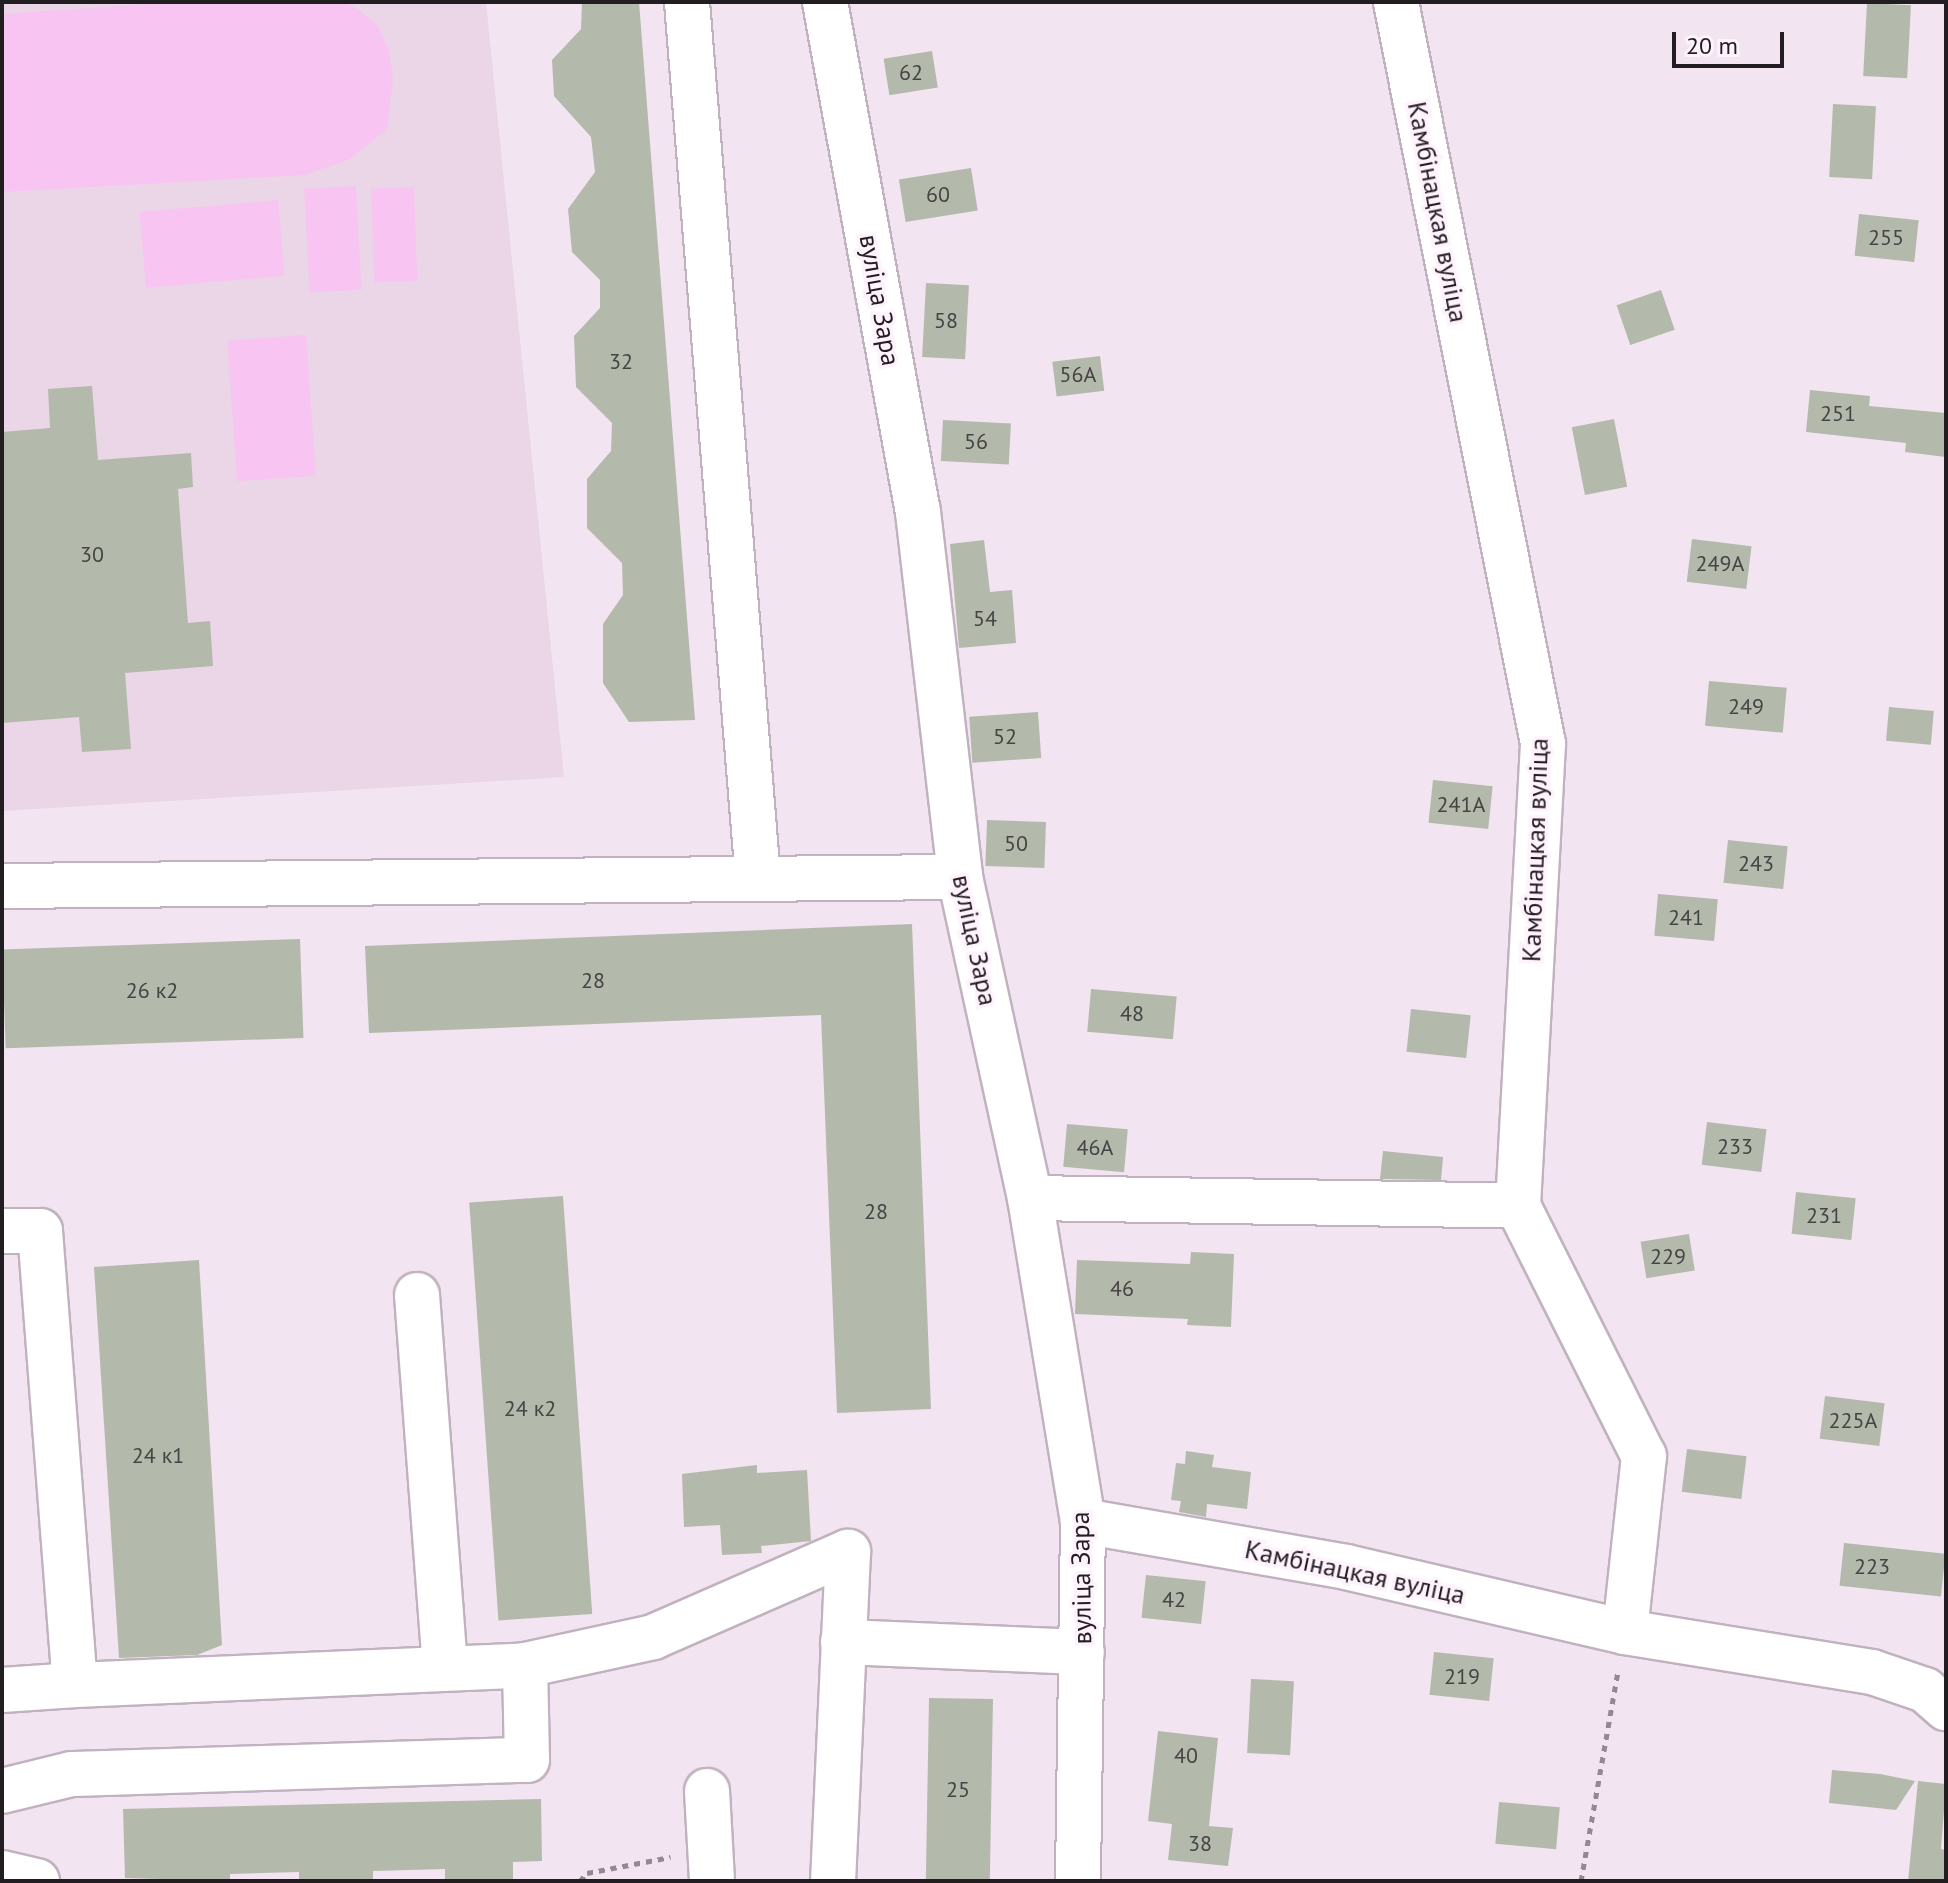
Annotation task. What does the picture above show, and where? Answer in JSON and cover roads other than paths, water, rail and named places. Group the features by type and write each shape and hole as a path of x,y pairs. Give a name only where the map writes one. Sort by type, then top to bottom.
{"street":[{"path":"687,2 758,878"},
{"name":"вуліца Зара","path":"825,2 918,512 960,877 1030,1198 1083,1521 1078,1881"},
{"name":"Камбінацкая вуліца","path":"1396,2 1543,744 1518,1206 1644,1456 1625,1632"},
{"path":"2,886 960,877"},
{"path":"1030,1198 1518,1206"},
{"path":"2,1231 40,1231 75,1685"},
{"path":"417,1295 445,1668"},
{"name":"Камбінацкая вуліца","path":"1083,1521 1346,1567 1625,1632 1872,1672 1925,1690 1946,1708"},
{"path":"2,1690 525,1665 653,1637 848,1552 833,1881"},
{"path":"843,1642 1082,1652"},
{"path":"2,1791 72,1774 527,1760 525,1665"},
{"path":"707,1791 711,1865"},
{"path":"2,1873 37,1881"}]}
